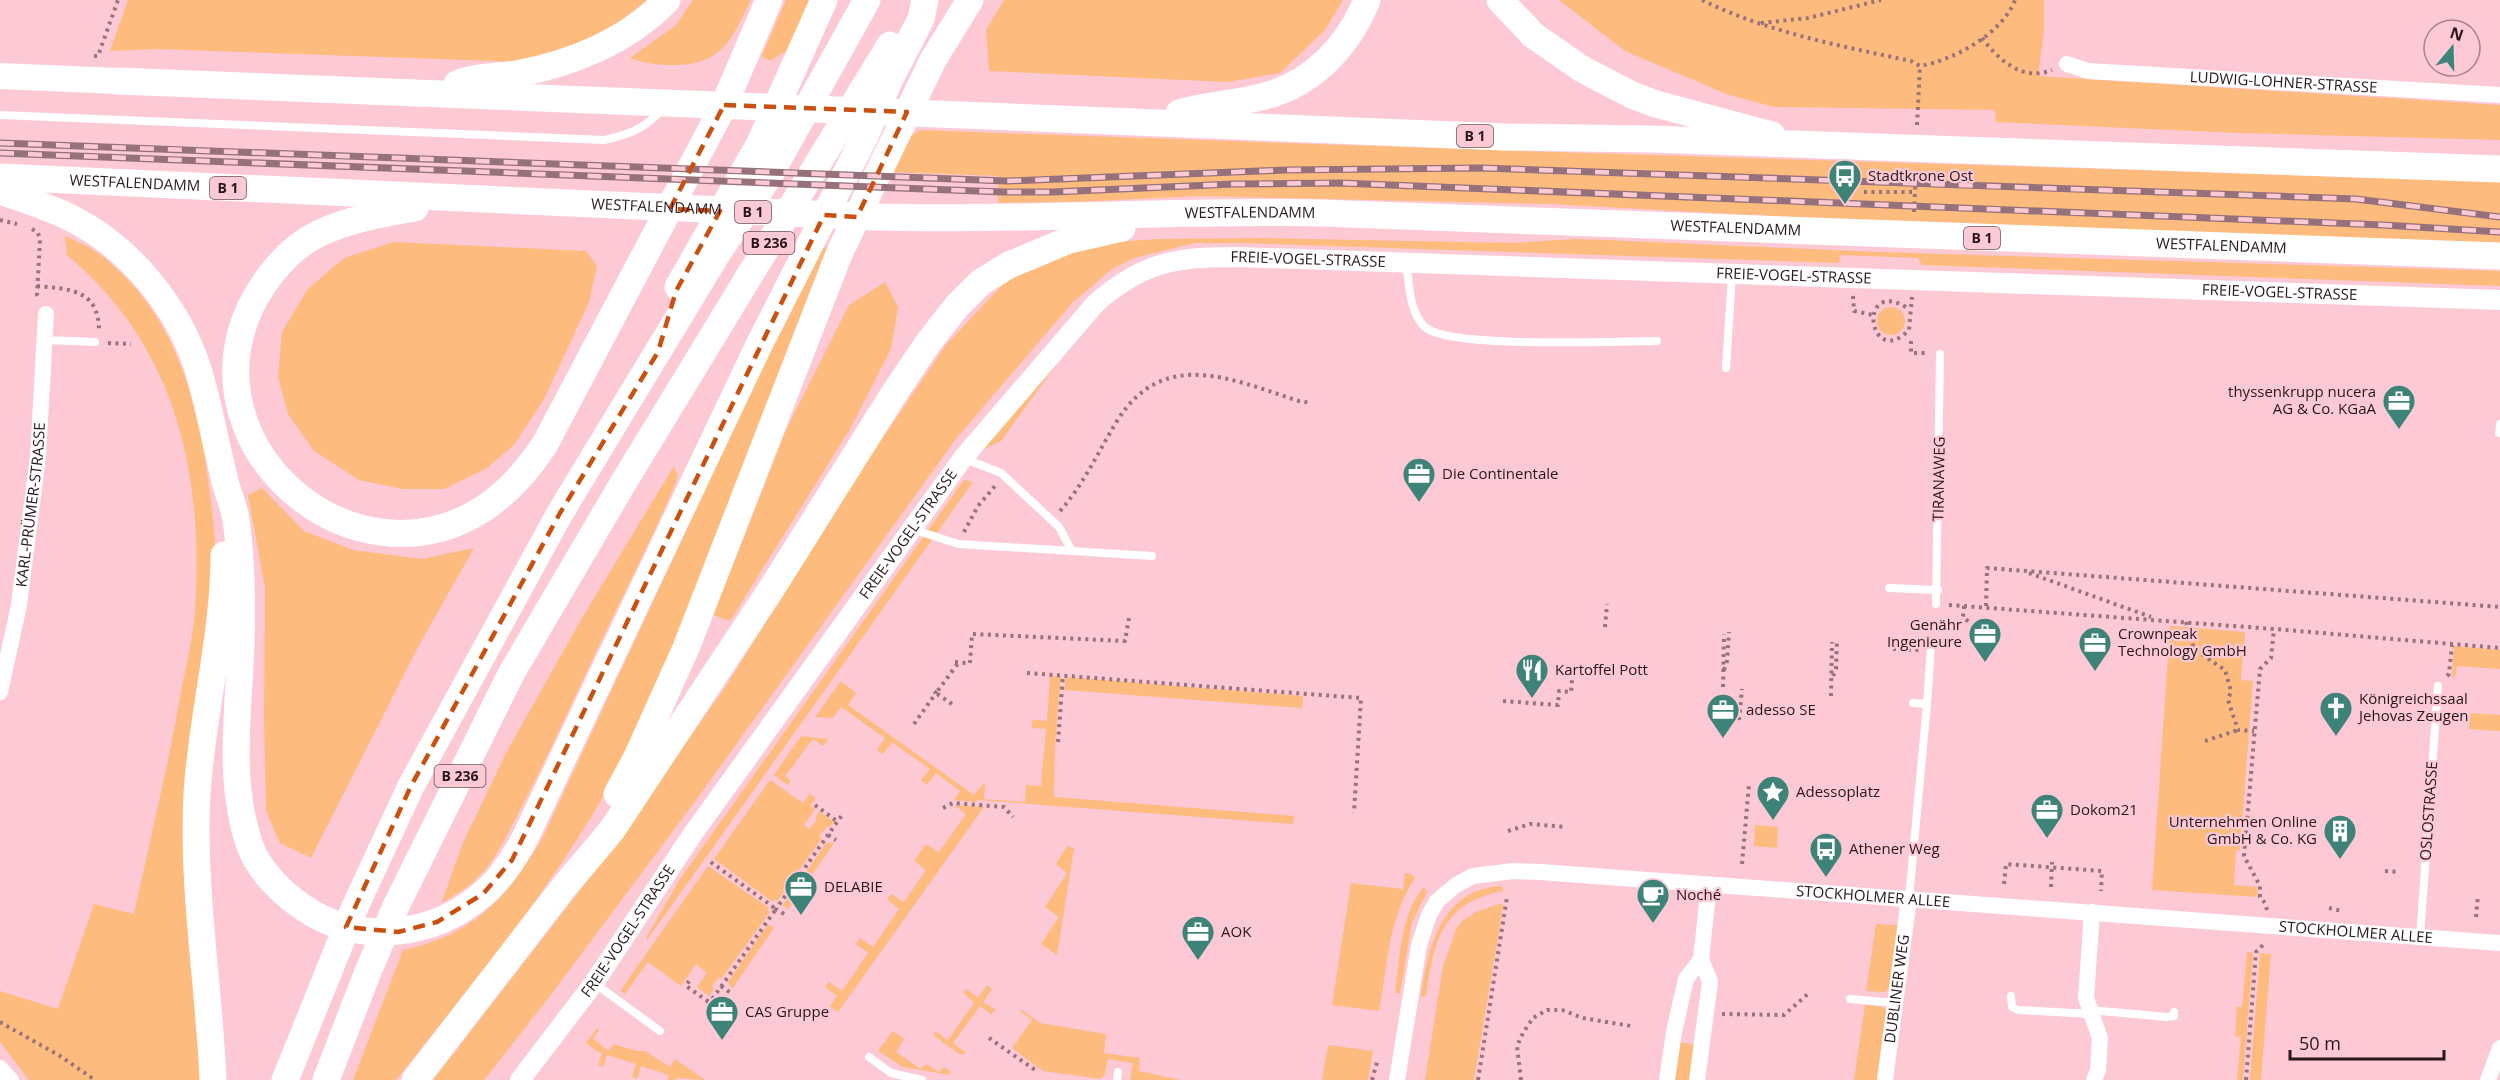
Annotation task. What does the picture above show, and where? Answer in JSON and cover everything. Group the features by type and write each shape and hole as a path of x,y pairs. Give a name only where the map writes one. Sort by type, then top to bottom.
{"highway":[{"path":"433,93 465,80 517,73 577,58 636,27 667,0"},
{"path":"457,199 351,221 316,235 273,272 257,295 245,320 237,350 235,382 242,414 258,451 277,479 303,501 332,518 358,527 384,532 416,532 451,524 481,510 506,493 526,472 545,444 661,228 724,105 769,0"},
{"path":"658,352 682,277 759,145 824,0"},
{"name":"B 236","path":"285,1080 313,1005 354,909 411,786 560,513 717,254 768,178 867,0"},
{"name":"B 236","path":"326,1080 367,974 402,895 511,674 628,475 917,0"},
{"path":"0,190 58,212 86,227 133,263 162,298 178,322 197,366 224,479 236,517 241,567 236,768 239,810 251,850 281,890 310,912 341,926 380,932 416,929 457,914 483,894 500,876 524,840 758,347 866,136 890,79 921,19 925,0"},
{"path":"564,887 625,781 666,693 720,562 839,254 933,60 970,0"},
{"path":"1149,121 1191,109 1263,97 1314,73 1336,53 1358,21 1367,0"},
{"path":"1500,0 1533,34 1582,69 1632,95 1656,104 1754,128 1801,145"},
{"name":"B 1","path":"118,81 1505,137 2500,169"},
{"name":"WESTFALENDAMM","path":"0,177 897,218 1002,218 1178,212 1380,215 2500,256"},
{"path":"415,1080 564,887 612,830 766,597 895,392 928,343 957,306 981,282 1009,265 1089,235 1143,225 1178,212"},
{"path":"213,1080 198,906 197,794 220,616 224,566 224,479"}],"main road":[{"name":"B 1","path":"0,76 118,81"}],"street":[{"name":"LUDWIG-LOHNER-STRASSE","path":"2067,64 2088,71 2500,95"},
{"name":"FREIE-VOGEL-STRASSE","path":"520,1080 594,982 692,836 963,458 1096,303 1128,278 1149,268 1193,257 1406,262 2500,300"},
{"name":"KARL-PRÜMER-STRASSE","path":"0,692 19,605 38,457 46,314"},
{"name":"STOCKHOLMER ALLEE","path":"1397,1080 1416,962 1429,915 1437,901 1456,885 1473,876 1513,871 1909,898 2500,943"},
{"path":"1697,1080 1710,982 1701,959 1709,885"},
{"name":"DUBLINER WEG","path":"1885,1080 1909,898"},
{"path":"2092,912 2086,998 2100,1038 2098,1070 2094,1080"},
{"path":"1667,1080 1674,1032 1686,979 1701,959"},
{"path":"2488,1080 2500,1048"},
{"path":"0,1068 11,1080"}],"lane":[{"path":"0,116 604,140 628,135 676,104"},
{"path":"1406,262 1414,308 1425,328 1446,337 1487,342 1657,341"},
{"path":"1726,368 1732,273"},
{"path":"45,340 97,342"},
{"name":"TIRANAWEG","path":"1936,604 1940,354"},
{"path":"963,458 1004,476 1052,520 1071,551"},
{"path":"912,529 958,544 1152,556"},
{"path":"1889,588 1938,590"},
{"path":"1909,898 1931,649"},
{"name":"OSLOSTRASSE","path":"2420,937 2438,686"},
{"path":"1913,703 1927,704"},
{"path":"594,982 660,1031"},
{"path":"2011,996 2012,1006 2018,1010 2167,1017 2174,1016 2174,1012"},
{"path":"1850,999 1896,1003"},
{"path":"869,1057 891,1073 922,1080"}],"path":[{"path":"98,56 118,0"},
{"path":"1702,0 1759,23 1804,37 1911,61 1920,66 1955,56 1982,38 2004,18 2015,0"},
{"path":"1759,23 1808,18 1881,0"},
{"path":"1982,38 2006,64 2029,72"},
{"path":"1864,192 1915,192"},
{"path":"0,220 24,226 38,233 40,240 37,295 46,314"},
{"path":"37,286 75,291 85,296 94,305 99,316 97,342 131,344"},
{"path":"1906,307 1892,301 1879,305 1873,315 1874,329 1879,335 1887,340 1902,338 1909,330 1912,294"},
{"path":"1854,298 1854,311 1873,315"},
{"path":"1911,341 1911,353 1940,354"},
{"path":"1052,520 1081,483 1127,406 1155,384 1173,377 1217,375 1311,403"},
{"path":"958,544 978,506 1004,476"},
{"path":"1986,606 1987,567 2500,607"},
{"path":"2022,570 2158,619"},
{"path":"1605,627 1607,604"},
{"path":"1936,604 2274,628 2500,648"},
{"path":"1964,606 1963,617 1971,624"},
{"path":"914,724 957,662 968,663 972,634 1125,641 1129,618"},
{"path":"2186,622 2194,649 2225,670 2231,691 2228,700 2238,730"},
{"path":"2246,1080 2256,952 2265,942 2268,914 2265,903 2260,897 2260,886 2244,856 2260,669 2271,658 2274,628"},
{"path":"1723,687 1726,633"},
{"path":"1831,696 1835,641"},
{"path":"2438,686 2449,674 2452,645"},
{"path":"1893,649 1931,649"},
{"path":"1503,701 1558,705 1559,691 1571,692 1573,667"},
{"path":"1027,673 1361,698 1354,813"},
{"path":"1058,742 1063,675"},
{"path":"1739,720 1742,688"},
{"path":"935,692 952,704"},
{"path":"2205,741 2238,730 2254,731"},
{"path":"1742,864 1749,784"},
{"path":"943,808 953,803 1004,807 1013,817"},
{"path":"815,805 838,822"},
{"path":"689,981 686,986 708,1003 843,815"},
{"path":"1508,831 1530,824 1566,827"},
{"path":"828,835 836,840"},
{"path":"708,860 784,914"},
{"path":"2051,887 2052,862"},
{"path":"2004,884 2006,864 2052,867 2102,871 2101,891"},
{"path":"2385,871 2398,872"},
{"path":"2476,917 2478,895"},
{"path":"1478,1080 1507,897"},
{"path":"721,986 732,994"},
{"path":"1706,1012 1784,1016 1810,992"},
{"path":"1521,1080 1517,1046 1533,1018 1547,1010 1562,1010 1583,1018 1630,1026"},
{"path":"0,1022 60,1056 95,1080"},
{"path":"989,1038 1038,1072"},
{"path":"1372,1080 1378,1059"}],"highlighted area":[{"path":"724,105 907,112 857,217 824,215 512,860 483,894 437,922 398,932 346,927 411,786 560,513 658,352 676,291 720,211 670,209"}],"shaded area":[{"path":"128,0 647,0 615,25 579,44 523,62 158,49 110,51"},
{"path":"693,0 751,0 731,37 715,54 705,60 670,65 647,63 630,58 675,26"},
{"path":"786,0 809,0 788,50 770,61 762,56"},
{"path":"1004,0 1343,0 1325,30 1280,73 1227,82 989,71 986,30"},
{"path":"1559,0 2044,0 2044,31 2038,76 2500,105 2500,140 2238,133 1996,122 1995,110 1775,107 1729,95 1625,51"},
{"path":"920,130 2500,182 2500,243 1810,218 1551,204 1197,196 998,203 998,176 891,172 906,139"},
{"path":"65,236 98,253 129,281 153,312 173,346 187,383 206,462 215,542 204,1080 29,1080 0,1042 0,991 58,1009 94,904 134,914 170,748 195,611 197,560 194,511 187,462 176,416 158,372 135,330 104,291 67,255"},
{"path":"1262,238 1514,243 1575,239 1878,252 2500,271 2500,286 1922,265 1918,258 1840,255 1839,263 1195,243 1134,258 1112,269 1073,302 955,440 699,796 550,996 484,1080 433,1080 605,858 726,686 869,458 946,345 1006,281 1055,253 1115,242 1158,239"},
{"path":"394,242 586,251 597,266 589,302 566,352 544,399 514,445 487,468 444,489 403,489 359,480 314,451 288,414 278,377 282,332 307,290 344,258"},
{"path":"819,247 832,248 670,657 615,775 592,816 540,894 396,1080 353,1080 403,950 450,934 487,910 516,878 543,837"},
{"path":"885,282 898,307 891,349 850,429 730,621 713,615 786,430 849,305"},
{"path":"1891,307 1901,311 1905,321 1901,331 1891,335 1881,331 1877,321 1881,311"},
{"path":"1069,347 1001,441 979,452"},
{"path":"674,466 678,477 657,526 505,839 479,877 442,902 462,845 506,753 582,618"},
{"path":"964,480 973,482 647,940 646,938 680,879"},
{"path":"262,488 304,531 353,550 422,559 474,548 418,647 311,858 280,843 266,811 265,588 248,495"},
{"path":"2170,626 2245,632 2241,680 2253,681 2240,850 2236,850 2234,885 2258,887 2257,897 2152,890"},
{"path":"2454,646 2500,650 2500,669 2457,666 2455,678 2452,677"},
{"path":"1050,676 1061,677 1055,744 1054,797 1294,816 1293,824 954,800 960,791 936,773 927,785 921,780 930,769 892,742 883,754 877,750 885,738 841,707 833,718 815,717 841,681 856,693 848,705 974,795 985,784 984,799 1025,802 1026,785 1041,786 1046,729 1032,728 1032,720 1047,721"},
{"path":"1066,677 1303,696 1302,708 1064,690"},
{"path":"2471,713 2500,715 2500,731 2469,729"},
{"path":"801,736 828,739 823,746 813,739 785,776 791,781 788,785 774,775"},
{"path":"770,780 803,803 810,794 816,798 810,806 815,809 804,825 809,829 817,820 815,818 819,811 834,822 829,828 827,826 819,837 822,838 777,901 775,899 773,902 714,859"},
{"path":"954,805 984,807 838,1012 830,1006 837,996 825,987 829,982 842,991 868,953 856,944 860,938 873,947 899,909 887,899 891,894 904,902 926,870 914,861 926,844 939,852 966,814"},
{"path":"1755,825 1778,827 1777,848 1754,846"},
{"path":"827,842 830,844 834,843 788,909 783,905"},
{"path":"1067,846 1074,848 1057,955 1041,944 1059,917 1045,907 1067,873 1056,864"},
{"path":"708,866 769,908 767,910 770,912 722,978 719,977 712,986 714,989 709,996 697,987 707,973 696,964 681,986 648,962 625,994 621,991 627,981"},
{"path":"1405,873 1415,878 1406,893 1394,925 1379,1011 1332,1005 1351,883 1403,889"},
{"path":"1502,886 1503,891 1482,897 1466,905 1444,927 1433,958 1426,996 1421,997 1434,941 1451,909 1465,898 1481,890"},
{"path":"1424,887 1427,892 1412,922 1400,993 1395,993 1402,937 1410,910"},
{"path":"1502,903 1474,1080 1425,1080 1443,966 1456,930 1461,922 1476,912"},
{"path":"768,924 774,928 732,989 728,982"},
{"path":"1876,924 1898,925 1889,988 1885,992 1866,991"},
{"path":"2247,952 2253,953 2243,1080 2237,1080 2241,1037 2235,1036 2237,1007 2242,1007"},
{"path":"2260,953 2271,954 2261,1080 2250,1080"},
{"path":"987,985 992,989 983,1002 996,1010 991,1014 980,1006 953,1043 966,1053 961,1055 934,1036 935,1031 948,1040 974,1003 963,992 967,989 978,998"},
{"path":"1865,1005 1883,1007 1887,1012 1877,1080 1854,1080"},
{"path":"1021,1009 1040,1023 1106,1034 1104,1053 1140,1058 1139,1071 1181,1080 1130,1080 1133,1063 1108,1059 1105,1074 1101,1079 1043,1071 1012,1048 1032,1020 1020,1011"},
{"path":"597,1028 599,1030 593,1039 609,1051 614,1044 645,1051 670,1067 675,1059 705,1080 676,1078 668,1080 669,1075 641,1066 637,1079 632,1077 636,1064 607,1055 603,1067 598,1065 602,1053 586,1043"},
{"path":"893,1031 904,1039 896,1052 921,1069 926,1064 939,1072 944,1067 950,1071 950,1075 903,1067 878,1051"},
{"path":"1679,1042 1695,1045 1690,1080 1673,1080"},
{"path":"1328,1045 1373,1051 1368,1080 1322,1080"}],"railway":[{"path":"0,143 1007,181 1286,170 1481,168 2356,199 2500,217"},
{"path":"0,153 1003,192 1234,184 1341,183 2383,225 2500,232"}],"place":[{"name":"Stadtkrone Ost","path":"1845,205"},
{"name":"thyssenkrupp nucera AG & Co. KGaA","path":"2399,430"},
{"name":"Die Continentale","path":"1419,503"},
{"name":"Genähr Ingenieure","path":"1985,663"},
{"name":"Crownpeak Technology GmbH","path":"2095,672"},
{"name":"Kartoffel Pott","path":"1532,699"},
{"name":"Königreichssaal Jehovas Zeugen","path":"2336,737"},
{"name":"adesso SE","path":"1723,739"},
{"name":"Adessoplatz","path":"1773,821"},
{"name":"Dokom21","path":"2047,839"},
{"name":"Unternehmen Online GmbH & Co. KG","path":"2340,860"},
{"name":"Athener Weg","path":"1826,878"},
{"name":"DELABIE","path":"801,916"},
{"name":"Noché","path":"1653,924"},
{"name":"AOK","path":"1198,961"},
{"name":"CAS Gruppe","path":"722,1041"}]}
